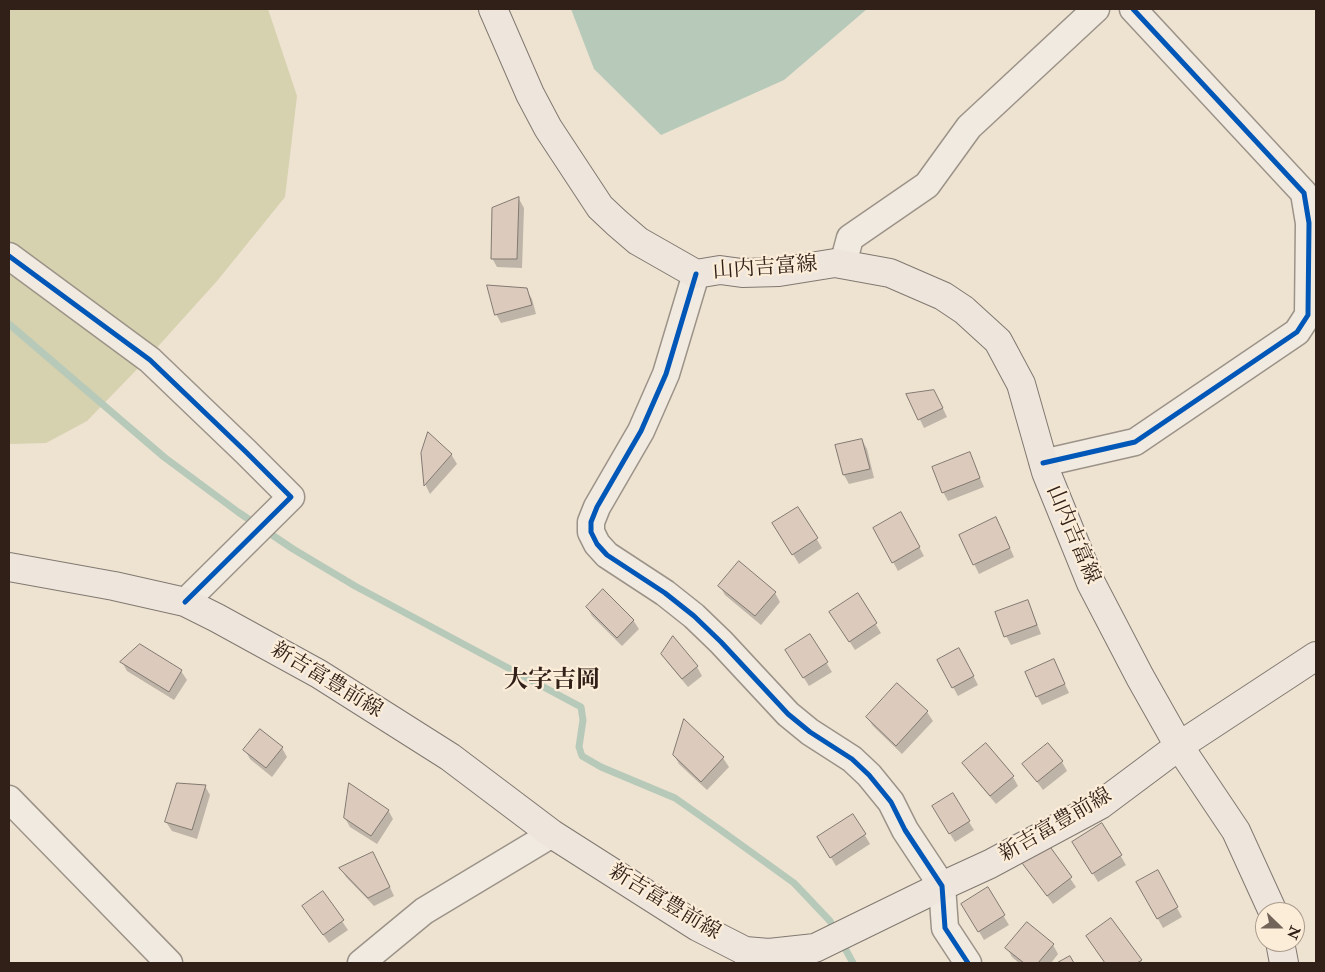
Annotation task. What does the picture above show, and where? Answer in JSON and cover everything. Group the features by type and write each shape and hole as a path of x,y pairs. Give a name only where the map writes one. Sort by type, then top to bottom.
{"main road":[{"name":"山内吉富線","path":"493,9 530,94 548,128 600,207 638,241 696,274 720,270 778,272 836,262 890,273 943,296 964,310 998,341 1021,384 1043,463 1091,583 1140,677 1179,746 1236,831 1268,902"},
{"name":"新吉富豊前線","path":"9,567 114,586 185,602 319,674 450,757 552,834 698,927 745,951 769,953 815,948 990,864 1100,805 1179,746 1316,656"}],"street":[{"path":"843,264 850,238 927,185 969,127 1096,9"},
{"path":"1043,463 1135,442 1296,332 1308,315 1313,222 1304,193 1133,9"},
{"path":"9,256 150,360 291,497 185,602"},
{"path":"696,274 666,374 641,431 598,506 591,522 591,532 597,544 607,555 694,616 788,714 810,732 852,759 869,775 891,802 905,830 942,886 945,928 968,963"},
{"path":"9,799 169,963"},
{"path":"361,963 424,911 552,834"}],"shaded area":[{"path":"9,9 268,9 297,96 285,197 217,281 143,363 87,421 46,443 9,444"},
{"path":"571,9 867,9 784,80 661,135 594,69"}],"building":[{"path":"519,197 517,259 491,259 492,208"},
{"path":"487,285 527,288 532,305 495,315"},
{"path":"934,390 943,408 918,420 906,394"},
{"path":"428,432 452,454 424,486 421,453"},
{"path":"862,439 870,469 843,475 835,445"},
{"path":"970,452 980,478 942,493 932,467"},
{"path":"798,507 818,538 792,555 772,523"},
{"path":"901,512 920,547 892,563 873,528"},
{"path":"996,517 1010,548 973,565 959,535"},
{"path":"739,561 776,592 755,616 718,586"},
{"path":"603,589 634,620 617,638 586,607"},
{"path":"858,593 877,623 849,642 829,612"},
{"path":"1028,600 1037,625 1004,637 995,612"},
{"path":"810,634 828,662 803,678 785,650"},
{"path":"673,636 698,666 682,679 661,654"},
{"path":"140,644 182,670 169,692 120,662"},
{"path":"959,648 974,676 952,688 937,660"},
{"path":"1054,659 1065,684 1036,697 1025,672"},
{"path":"897,683 928,711 896,746 866,717"},
{"path":"684,719 724,757 701,782 673,755"},
{"path":"260,729 283,747 266,768 243,750"},
{"path":"986,743 1014,776 990,796 962,763"},
{"path":"1048,743 1063,761 1037,782 1022,764"},
{"path":"177,783 206,785 192,830 165,822"},
{"path":"349,783 389,810 371,836 344,818"},
{"path":"953,793 970,821 949,834 932,806"},
{"path":"853,814 866,834 830,858 817,837"},
{"path":"1102,823 1122,855 1092,874 1072,842"},
{"path":"1048,844 1072,877 1047,896 1022,863"},
{"path":"373,852 390,887 368,898 339,868"},
{"path":"1158,870 1178,907 1157,919 1136,882"},
{"path":"988,887 1005,915 978,932 961,904"},
{"path":"323,891 344,920 323,935 302,906"},
{"path":"1111,918 1142,960 1137,963 1105,963 1086,936"},
{"path":"1027,922 1054,944 1038,963 1024,963 1005,948"},
{"path":"1070,956 1074,963 1057,963"}],"waterway":[{"path":"9,324 164,457 238,512 293,549 355,586 581,707 583,720 579,747 582,756 601,767 675,798 794,883 830,921 835,931"},
{"path":"841,941 853,963"}],"cycle path":[{"path":"1043,463 1135,442 1297,332 1308,315 1309,223 1304,193 1133,9"},
{"path":"9,256 150,360 291,497 185,602"},
{"path":"696,274 666,374 641,431 597,507 591,522 591,532 597,544 607,555 665,593 694,616 788,714 810,732 852,759 869,775 891,802 905,830 942,886 945,928 968,963"}],"district":[{"name":"大字吉岡","path":"552,682"}]}
